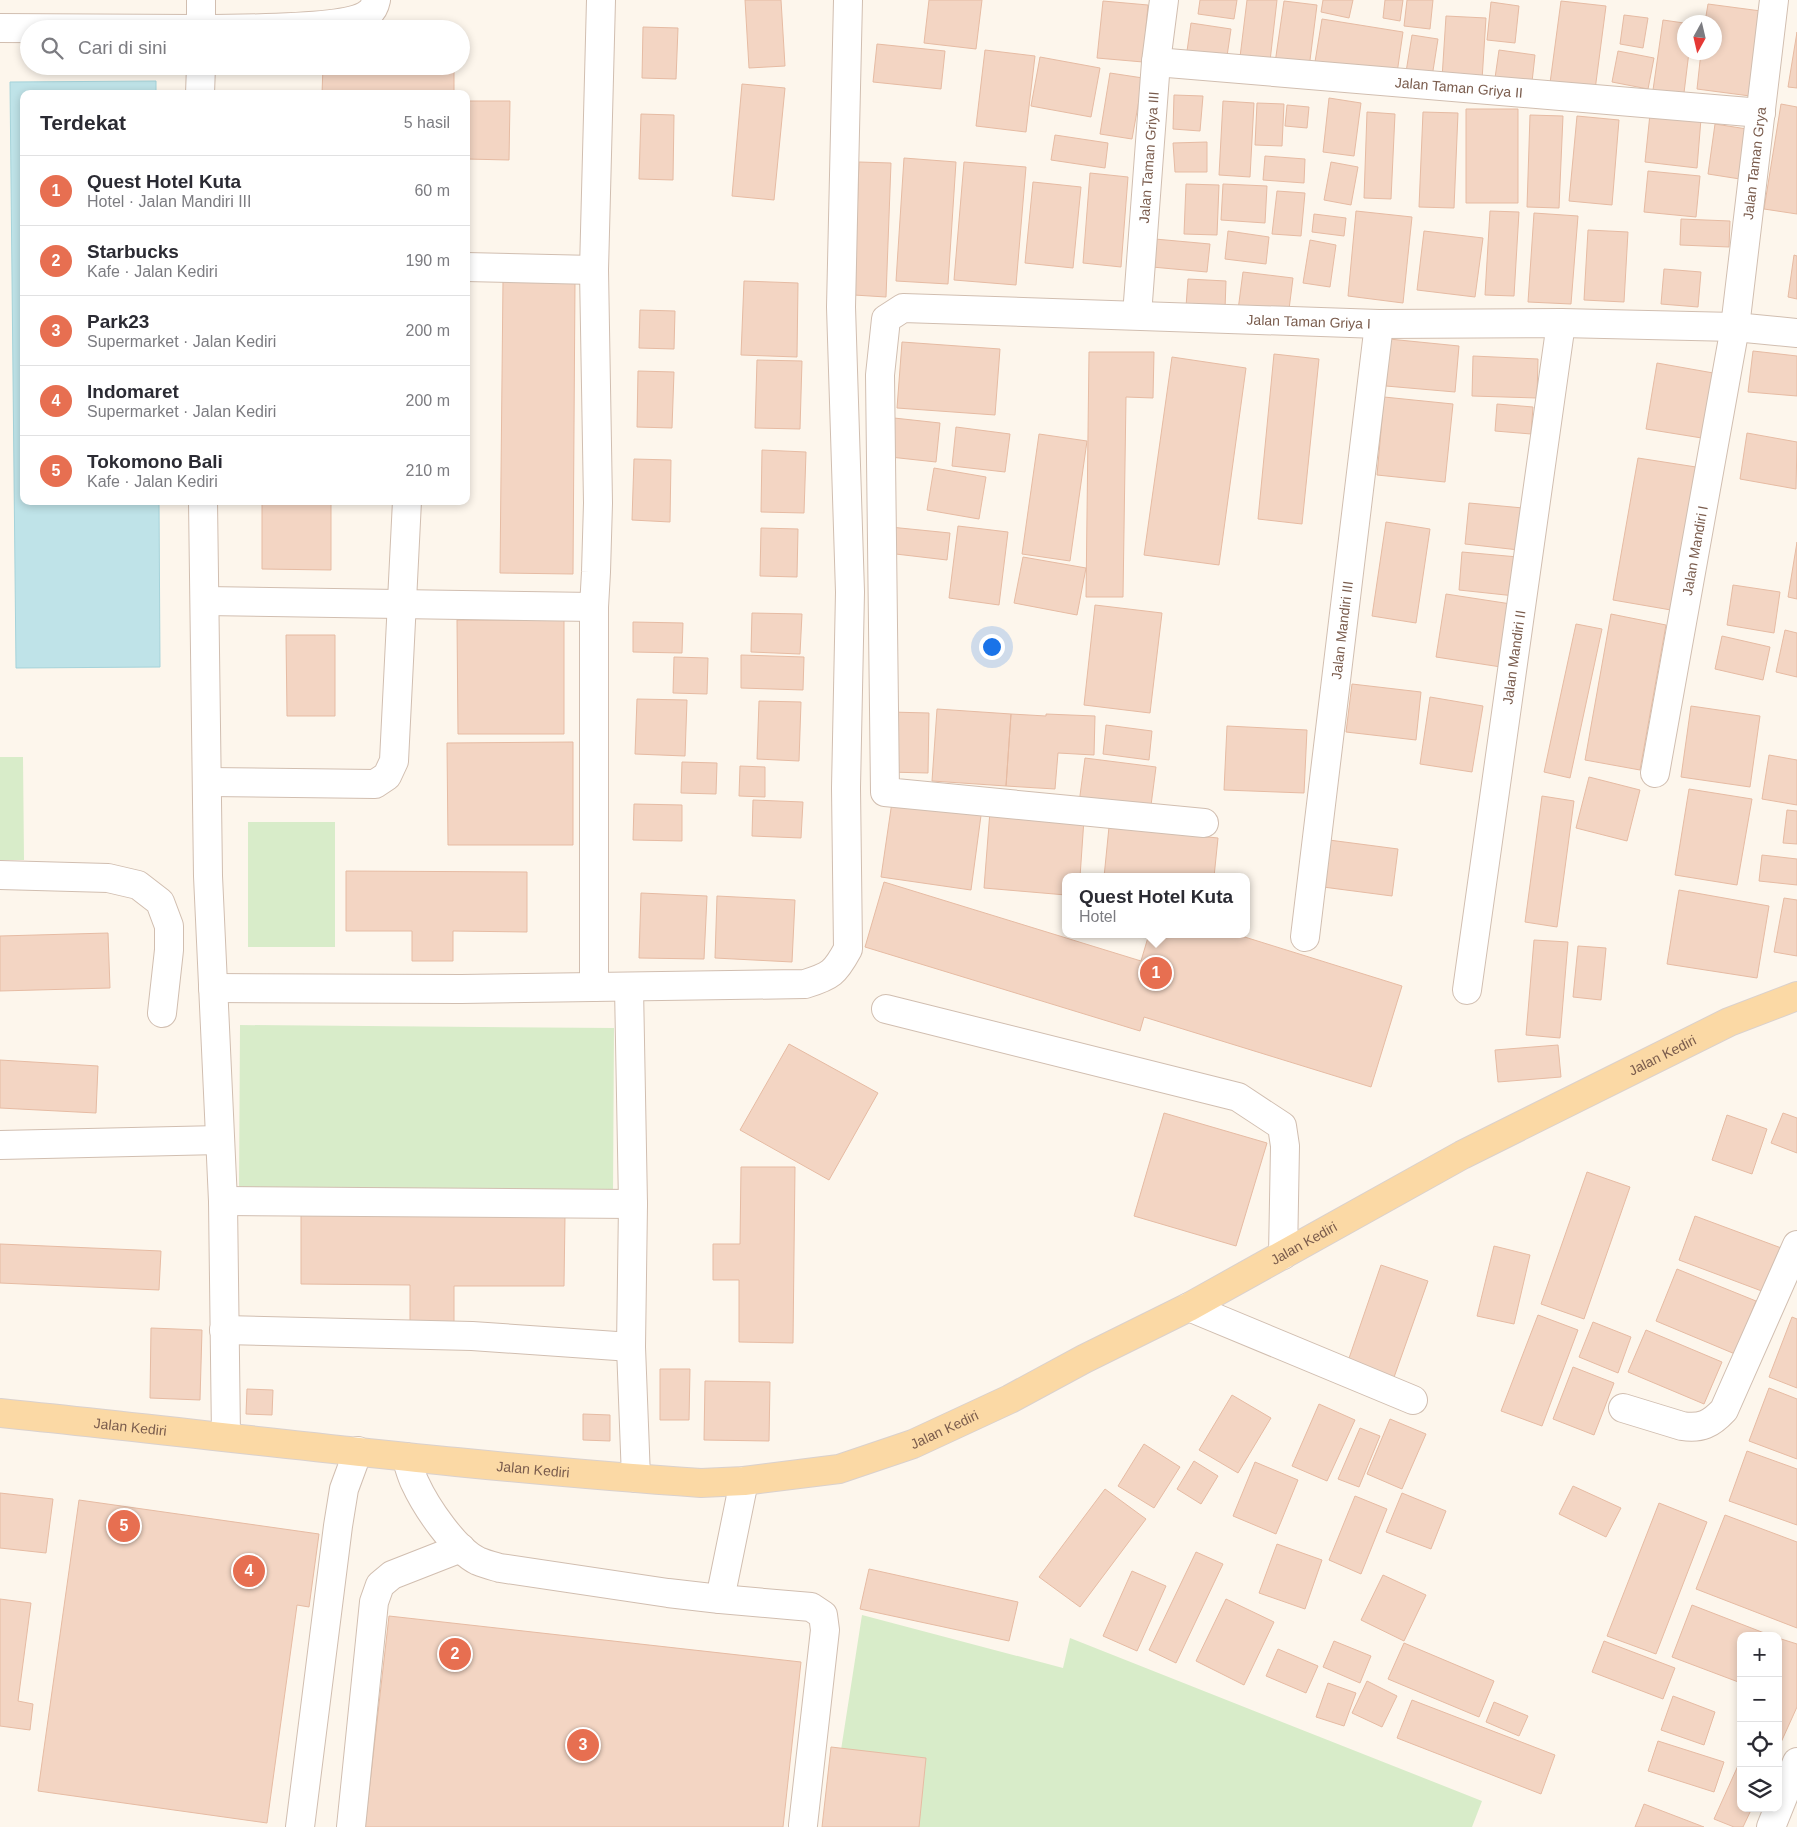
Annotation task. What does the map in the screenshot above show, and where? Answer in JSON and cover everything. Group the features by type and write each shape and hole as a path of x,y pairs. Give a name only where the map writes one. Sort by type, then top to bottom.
{"main road":[{"name":"Jalan Kediri","path":"0,1413 226,1436 406,1458 702,1483 744,1482 839,1469 913,1444 1010,1399 1084,1359 1189,1307 1462,1155 1729,1022 1797,996"}],"street":[{"path":"201,0 201,20"},
{"path":"349,20 368,14 376,0"},
{"path":"594,987 594,607 598,503 594,270 601,0"},
{"path":"212,988 461,989 805,984 825,978 839,966 848,949 846,788 850,592 841,308 848,0"},
{"name":"Jalan Taman Griya III","path":"1137,315 1156,62 1164,0"},
{"name":"Jalan Taman Grya","path":"1735,327 1774,0"},
{"path":"0,28 20,28"},
{"name":"Jalan Taman Griya II","path":"1156,62 1761,113"},
{"path":"200,90 201,75"},
{"path":"470,267 594,270"},
{"name":"Jalan Taman Griya I","path":"880,375 886,319 903,308 1379,324 1561,323 1735,327 1797,333"},
{"name":"Jalan Mandiri II","path":"1467,990 1561,323"},
{"name":"Jalan Mandiri III","path":"1305,937 1379,324"},
{"name":"Jalan Mandiri I","path":"1655,773 1735,327"},
{"path":"843,377 880,375 885,792 1204,823"},
{"path":"203,505 208,876 222,1201 226,1436"},
{"path":"208,782 375,784 387,776 394,760 407,505"},
{"path":"205,601 594,607"},
{"path":"0,875 108,878 138,885 160,902 169,926 169,950 162,1013"},
{"path":"629,987 634,1204 631,1346 636,1478"},
{"path":"886,1009 1238,1097 1282,1126 1285,1146 1283,1255"},
{"path":"0,1145 220,1140"},
{"path":"222,1201 634,1204"},
{"path":"1623,1408 1682,1426 1702,1427 1716,1418 1724,1410 1797,1245"},
{"path":"1189,1307 1413,1400"},
{"path":"224,1330 472,1336 631,1346"},
{"path":"300,1827 338,1526 344,1489 358,1452"},
{"path":"406,1458 415,1483 446,1531 461,1548 477,1560 500,1568 668,1593 811,1607 823,1615 825,1630 802,1825"},
{"path":"720,1599 744,1482"},
{"path":"351,1827 374,1602 380,1585 392,1575 461,1548"},
{"path":"1779,1825 1797,1762"}],"green space":[{"path":"0,757 23,757 24,860 0,860"},
{"path":"248,822 335,822 335,947 248,947"},
{"path":"240,1025 614,1028 613,1194 239,1191"},
{"path":"862,1615 1063,1668 1070,1638 1482,1801 1472,1827 829,1827"}],"water":[{"path":"156,81 156,90 20,90 20,505 159,505 160,667 16,668 10,82"}],"building":[{"path":"745,0 781,0 785,66 749,68"},
{"path":"929,0 982,0 976,49 924,43"},
{"path":"1200,0 1237,0 1234,19 1198,14"},
{"path":"1247,0 1277,0 1270,61 1240,57"},
{"path":"1323,0 1353,0 1349,18 1321,12"},
{"path":"1385,0 1403,0 1400,21 1383,18"},
{"path":"1407,0 1433,0 1430,29 1404,26"},
{"path":"1103,1 1148,5 1143,62 1097,58"},
{"path":"1284,1 1317,5 1309,68 1275,63"},
{"path":"1561,1 1606,6 1595,90 1550,83"},
{"path":"1491,2 1519,6 1515,43 1487,40"},
{"path":"1708,4 1761,11 1750,96 1697,89 1700,60 1722,60 1722,15 1706,15"},
{"path":"1624,15 1648,18 1643,48 1620,44"},
{"path":"1446,16 1486,18 1482,80 1442,78"},
{"path":"1322,19 1403,32 1396,80 1314,68"},
{"path":"1663,20 1677,22 1677,60 1688,60 1683,101 1652,97"},
{"path":"1191,23 1231,29 1226,63 1186,58"},
{"path":"643,27 678,28 676,79 642,78"},
{"path":"1797,32 1797,88 1788,87"},
{"path":"1412,35 1438,39 1432,77 1406,72"},
{"path":"877,44 945,51 941,89 873,82"},
{"path":"985,50 1035,56 1026,132 976,126"},
{"path":"1499,50 1535,55 1532,82 1495,78"},
{"path":"1618,51 1654,58 1648,89 1612,82"},
{"path":"1040,57 1100,68 1091,117 1031,106"},
{"path":"1110,73 1143,78 1132,139 1100,134"},
{"path":"323,75 454,75 454,90 322,90"},
{"path":"742,84 785,88 774,200 732,196"},
{"path":"1174,95 1203,96 1200,131 1173,129"},
{"path":"1329,98 1361,103 1354,156 1323,152"},
{"path":"470,101 510,101 509,160 470,159"},
{"path":"1223,101 1254,103 1250,177 1219,175"},
{"path":"1257,103 1284,104 1282,146 1255,145"},
{"path":"1781,104 1797,107 1797,214 1764,209"},
{"path":"1287,105 1309,107 1307,128 1285,126"},
{"path":"1466,109 1518,109 1518,203 1466,203"},
{"path":"1367,112 1395,114 1391,199 1364,198"},
{"path":"1423,112 1458,113 1454,208 1419,207"},
{"path":"641,114 674,115 673,180 639,179"},
{"path":"1650,114 1701,119 1697,168 1645,162"},
{"path":"1530,115 1563,116 1559,208 1527,207"},
{"path":"1577,116 1619,120 1612,205 1569,201"},
{"path":"1715,124 1747,129 1740,179 1708,174"},
{"path":"1055,135 1108,143 1105,168 1051,160"},
{"path":"1207,142 1207,172 1175,172 1173,143"},
{"path":"1265,156 1305,159 1304,183 1263,180"},
{"path":"904,158 956,162 948,284 896,281"},
{"path":"859,162 891,163 886,297 854,295"},
{"path":"964,162 1026,167 1016,285 954,280"},
{"path":"1331,162 1358,167 1351,205 1324,200"},
{"path":"1648,171 1700,176 1696,217 1644,212"},
{"path":"1090,173 1128,177 1121,267 1083,263"},
{"path":"1033,182 1081,187 1073,268 1025,263"},
{"path":"1186,184 1219,185 1217,235 1184,234"},
{"path":"1223,184 1267,186 1265,223 1221,220"},
{"path":"1277,191 1305,193 1301,236 1272,234"},
{"path":"1356,211 1412,217 1403,303 1348,296"},
{"path":"1490,211 1519,212 1514,296 1485,295"},
{"path":"1534,213 1578,216 1571,304 1528,302"},
{"path":"1314,214 1346,218 1344,236 1312,232"},
{"path":"1681,219 1730,221 1729,247 1680,245"},
{"path":"1588,230 1628,232 1624,302 1584,300"},
{"path":"1228,231 1269,237 1266,264 1225,259"},
{"path":"1424,231 1483,238 1475,297 1417,290"},
{"path":"1155,239 1210,244 1207,272 1152,267"},
{"path":"1310,240 1336,245 1330,287 1303,283"},
{"path":"1794,255 1797,256 1797,299 1788,297"},
{"path":"1664,269 1701,272 1698,307 1661,304"},
{"path":"1243,272 1293,278 1288,317 1238,310"},
{"path":"1188,279 1226,281 1225,309 1186,307"},
{"path":"503,280 575,281 573,574 500,573"},
{"path":"744,281 798,283 797,357 741,355"},
{"path":"640,310 675,311 674,349 639,348"},
{"path":"1389,339 1459,346 1455,392 1386,386"},
{"path":"902,342 1000,349 995,415 897,408"},
{"path":"1753,351 1797,356 1797,396 1748,392"},
{"path":"1089,352 1154,352 1153,398 1126,397 1123,597 1086,597"},
{"path":"1274,354 1319,359 1302,524 1258,519"},
{"path":"1473,356 1538,359 1537,398 1472,396"},
{"path":"1172,357 1246,368 1219,565 1144,555"},
{"path":"757,360 802,361 800,429 755,428"},
{"path":"1657,363 1719,374 1708,439 1646,429"},
{"path":"638,371 674,372 672,428 637,427"},
{"path":"1384,397 1453,404 1445,482 1377,475"},
{"path":"1497,404 1533,407 1531,434 1495,431"},
{"path":"894,418 940,423 936,462 890,457"},
{"path":"956,427 1010,434 1005,472 952,466"},
{"path":"1747,433 1797,442 1796,489 1740,479"},
{"path":"1039,434 1087,441 1070,561 1022,554"},
{"path":"762,450 806,452 804,513 761,512"},
{"path":"1638,458 1696,467 1671,610 1613,600"},
{"path":"634,459 671,460 670,522 632,520"},
{"path":"934,468 986,477 979,519 927,510"},
{"path":"1469,503 1523,508 1519,550 1465,544"},
{"path":"262,505 331,505 331,570 262,569"},
{"path":"1386,522 1430,529 1416,623 1372,616"},
{"path":"958,526 1008,532 999,605 949,598"},
{"path":"890,527 950,533 947,560 887,553"},
{"path":"761,528 798,529 797,577 760,576"},
{"path":"1797,542 1797,599 1788,597"},
{"path":"1462,552 1518,557 1515,596 1459,590"},
{"path":"1023,557 1086,568 1077,615 1014,603"},
{"path":"1733,585 1780,592 1774,633 1727,625"},
{"path":"1446,594 1511,604 1501,667 1436,657"},
{"path":"1095,605 1162,613 1150,713 1084,705"},
{"path":"752,613 802,614 800,654 751,652"},
{"path":"1611,614 1666,625 1640,770 1585,760"},
{"path":"457,620 564,620 564,734 458,734"},
{"path":"633,622 683,623 682,653 633,652"},
{"path":"1576,624 1602,629 1570,778 1544,772"},
{"path":"1785,630 1797,633 1797,677 1776,672"},
{"path":"286,635 335,635 335,716 287,716"},
{"path":"1722,636 1770,647 1763,680 1715,669"},
{"path":"741,655 804,657 803,690 741,688"},
{"path":"674,657 708,658 707,694 673,693"},
{"path":"1352,684 1421,692 1416,740 1346,732"},
{"path":"1430,697 1483,706 1472,772 1420,764"},
{"path":"637,699 687,700 685,756 635,754"},
{"path":"759,701 801,702 799,761 757,759"},
{"path":"1691,706 1760,716 1750,787 1681,777"},
{"path":"937,709 1011,714 1006,786 932,781"},
{"path":"890,712 929,713 928,773 888,772"},
{"path":"1011,714 1095,716 1094,755 1058,753 1055,789 1006,786"},
{"path":"1106,725 1152,731 1149,760 1103,754"},
{"path":"1227,726 1307,730 1304,793 1224,790"},
{"path":"573,742 573,845 448,845 447,743"},
{"path":"1769,755 1797,760 1797,805 1762,799"},
{"path":"1085,758 1156,767 1150,813 1079,803"},
{"path":"682,762 717,763 716,794 681,793"},
{"path":"740,766 765,767 765,797 739,796"},
{"path":"1589,777 1640,790 1627,841 1576,828"},
{"path":"1689,789 1752,799 1737,885 1675,875"},
{"path":"893,795 982,808 971,890 881,877"},
{"path":"1542,796 1574,801 1557,927 1525,922"},
{"path":"753,800 803,802 801,838 752,836"},
{"path":"634,804 682,805 682,841 633,840"},
{"path":"1787,810 1797,811 1797,844 1783,843"},
{"path":"990,811 1084,819 1080,873 1062,873 1062,895 984,888"},
{"path":"1109,827 1218,838 1214,873 1104,873"},
{"path":"1329,840 1398,849 1392,896 1323,887"},
{"path":"1762,855 1797,859 1797,885 1759,881"},
{"path":"346,871 527,872 527,932 453,931 453,961 412,961 412,931 346,931"},
{"path":"884,882 1141,961 1148,938 1248,938 1402,986 1371,1087 1144,1017 1140,1031 865,947"},
{"path":"1679,890 1769,906 1757,978 1667,964"},
{"path":"641,893 707,896 704,959 639,958"},
{"path":"717,896 795,900 792,962 715,958"},
{"path":"1784,898 1797,900 1797,956 1774,952"},
{"path":"108,933 110,988 0,991 0,936"},
{"path":"1534,940 1568,942 1560,1038 1526,1035"},
{"path":"1578,946 1606,948 1601,1000 1573,997"},
{"path":"789,1044 878,1093 829,1180 740,1130"},
{"path":"1558,1045 1561,1077 1498,1082 1495,1050"},
{"path":"0,1060 98,1066 96,1113 0,1108"},
{"path":"1164,1113 1267,1143 1236,1246 1134,1216"},
{"path":"1783,1113 1797,1118 1797,1153 1771,1143"},
{"path":"1727,1115 1767,1129 1752,1174 1712,1160"},
{"path":"741,1167 795,1167 793,1343 739,1342 739,1280 713,1280 713,1244 740,1244"},
{"path":"1587,1172 1630,1187 1584,1319 1541,1304"},
{"path":"301,1215 565,1216 564,1286 454,1286 454,1324 410,1324 410,1285 301,1284"},
{"path":"1695,1216 1784,1249 1767,1293 1679,1260"},
{"path":"0,1244 161,1251 159,1290 0,1283"},
{"path":"1494,1246 1530,1255 1514,1324 1477,1316"},
{"path":"1381,1265 1428,1281 1392,1383 1346,1367"},
{"path":"1677,1269 1756,1301 1735,1354 1656,1321"},
{"path":"1538,1315 1578,1330 1542,1426 1501,1411"},
{"path":"1792,1317 1797,1319 1797,1388 1769,1377"},
{"path":"1593,1322 1631,1337 1618,1373 1579,1357"},
{"path":"151,1328 202,1330 200,1400 150,1398"},
{"path":"1646,1330 1722,1362 1704,1404 1628,1372"},
{"path":"1573,1367 1614,1383 1594,1435 1553,1419"},
{"path":"660,1369 690,1369 689,1420 660,1420"},
{"path":"705,1381 770,1382 769,1441 704,1440"},
{"path":"1769,1388 1797,1399 1797,1459 1749,1441"},
{"path":"247,1389 273,1390 272,1415 246,1414"},
{"path":"1232,1395 1271,1418 1238,1473 1199,1450"},
{"path":"1319,1404 1355,1420 1327,1481 1292,1466"},
{"path":"583,1414 610,1415 610,1441 583,1440"},
{"path":"1390,1419 1426,1434 1402,1489 1367,1474"},
{"path":"1360,1428 1380,1436 1359,1487 1338,1479"},
{"path":"1144,1444 1180,1467 1154,1508 1118,1486"},
{"path":"1747,1451 1797,1469 1797,1525 1729,1501"},
{"path":"1194,1461 1218,1476 1201,1504 1177,1489"},
{"path":"1255,1462 1298,1480 1276,1534 1233,1516"},
{"path":"1573,1486 1621,1508 1606,1537 1559,1514"},
{"path":"1105,1489 1146,1519 1080,1607 1039,1577"},
{"path":"0,1493 53,1499 46,1553 0,1548"},
{"path":"1402,1493 1446,1511 1431,1549 1386,1532"},
{"path":"1355,1496 1387,1509 1361,1574 1329,1560"},
{"path":"79,1500 319,1534 309,1607 297,1605 267,1823 38,1791"},
{"path":"1659,1503 1707,1522 1656,1654 1607,1636"},
{"path":"1725,1515 1797,1542 1797,1628 1696,1589"},
{"path":"1277,1544 1322,1560 1305,1609 1259,1593"},
{"path":"1196,1552 1223,1564 1176,1663 1149,1650"},
{"path":"869,1569 1018,1602 1009,1641 860,1609"},
{"path":"1132,1571 1166,1586 1137,1651 1103,1636"},
{"path":"1383,1575 1426,1595 1404,1641 1361,1620"},
{"path":"0,1599 31,1603 18,1701 33,1704 30,1730 0,1726"},
{"path":"1226,1599 1274,1622 1244,1685 1196,1661"},
{"path":"1692,1605 1762,1632 1737,1632 1737,1681 1672,1657"},
{"path":"389,1616 801,1662 783,1827 365,1827"},
{"path":"1782,1639 1797,1644 1797,1707 1782,1740"},
{"path":"1334,1641 1371,1656 1360,1683 1323,1667"},
{"path":"1604,1641 1675,1668 1663,1699 1592,1672"},
{"path":"1404,1643 1494,1681 1479,1717 1388,1679"},
{"path":"1278,1649 1318,1666 1306,1693 1266,1676"},
{"path":"1367,1681 1397,1696 1382,1727 1352,1713"},
{"path":"1328,1683 1356,1693 1344,1726 1316,1717"},
{"path":"1673,1696 1715,1712 1704,1745 1661,1730"},
{"path":"1412,1700 1555,1755 1541,1794 1397,1738"},
{"path":"1494,1702 1528,1716 1519,1736 1486,1722"},
{"path":"1658,1741 1724,1762 1714,1792 1648,1771"},
{"path":"831,1747 926,1758 919,1827 822,1827"},
{"path":"1737,1768 1737,1812 1750,1812 1743,1827 1734,1827 1714,1819"},
{"path":"1644,1804 1704,1827 1635,1827"}],"place":[{"name":"Quest Hotel Kuta","path":"1156,973"},
{"name":"Tokomono Bali","path":"124,1526"},
{"name":"Indomaret","path":"249,1571"},
{"name":"Starbucks","path":"455,1654"},
{"name":"Park23","path":"583,1745"}]}
